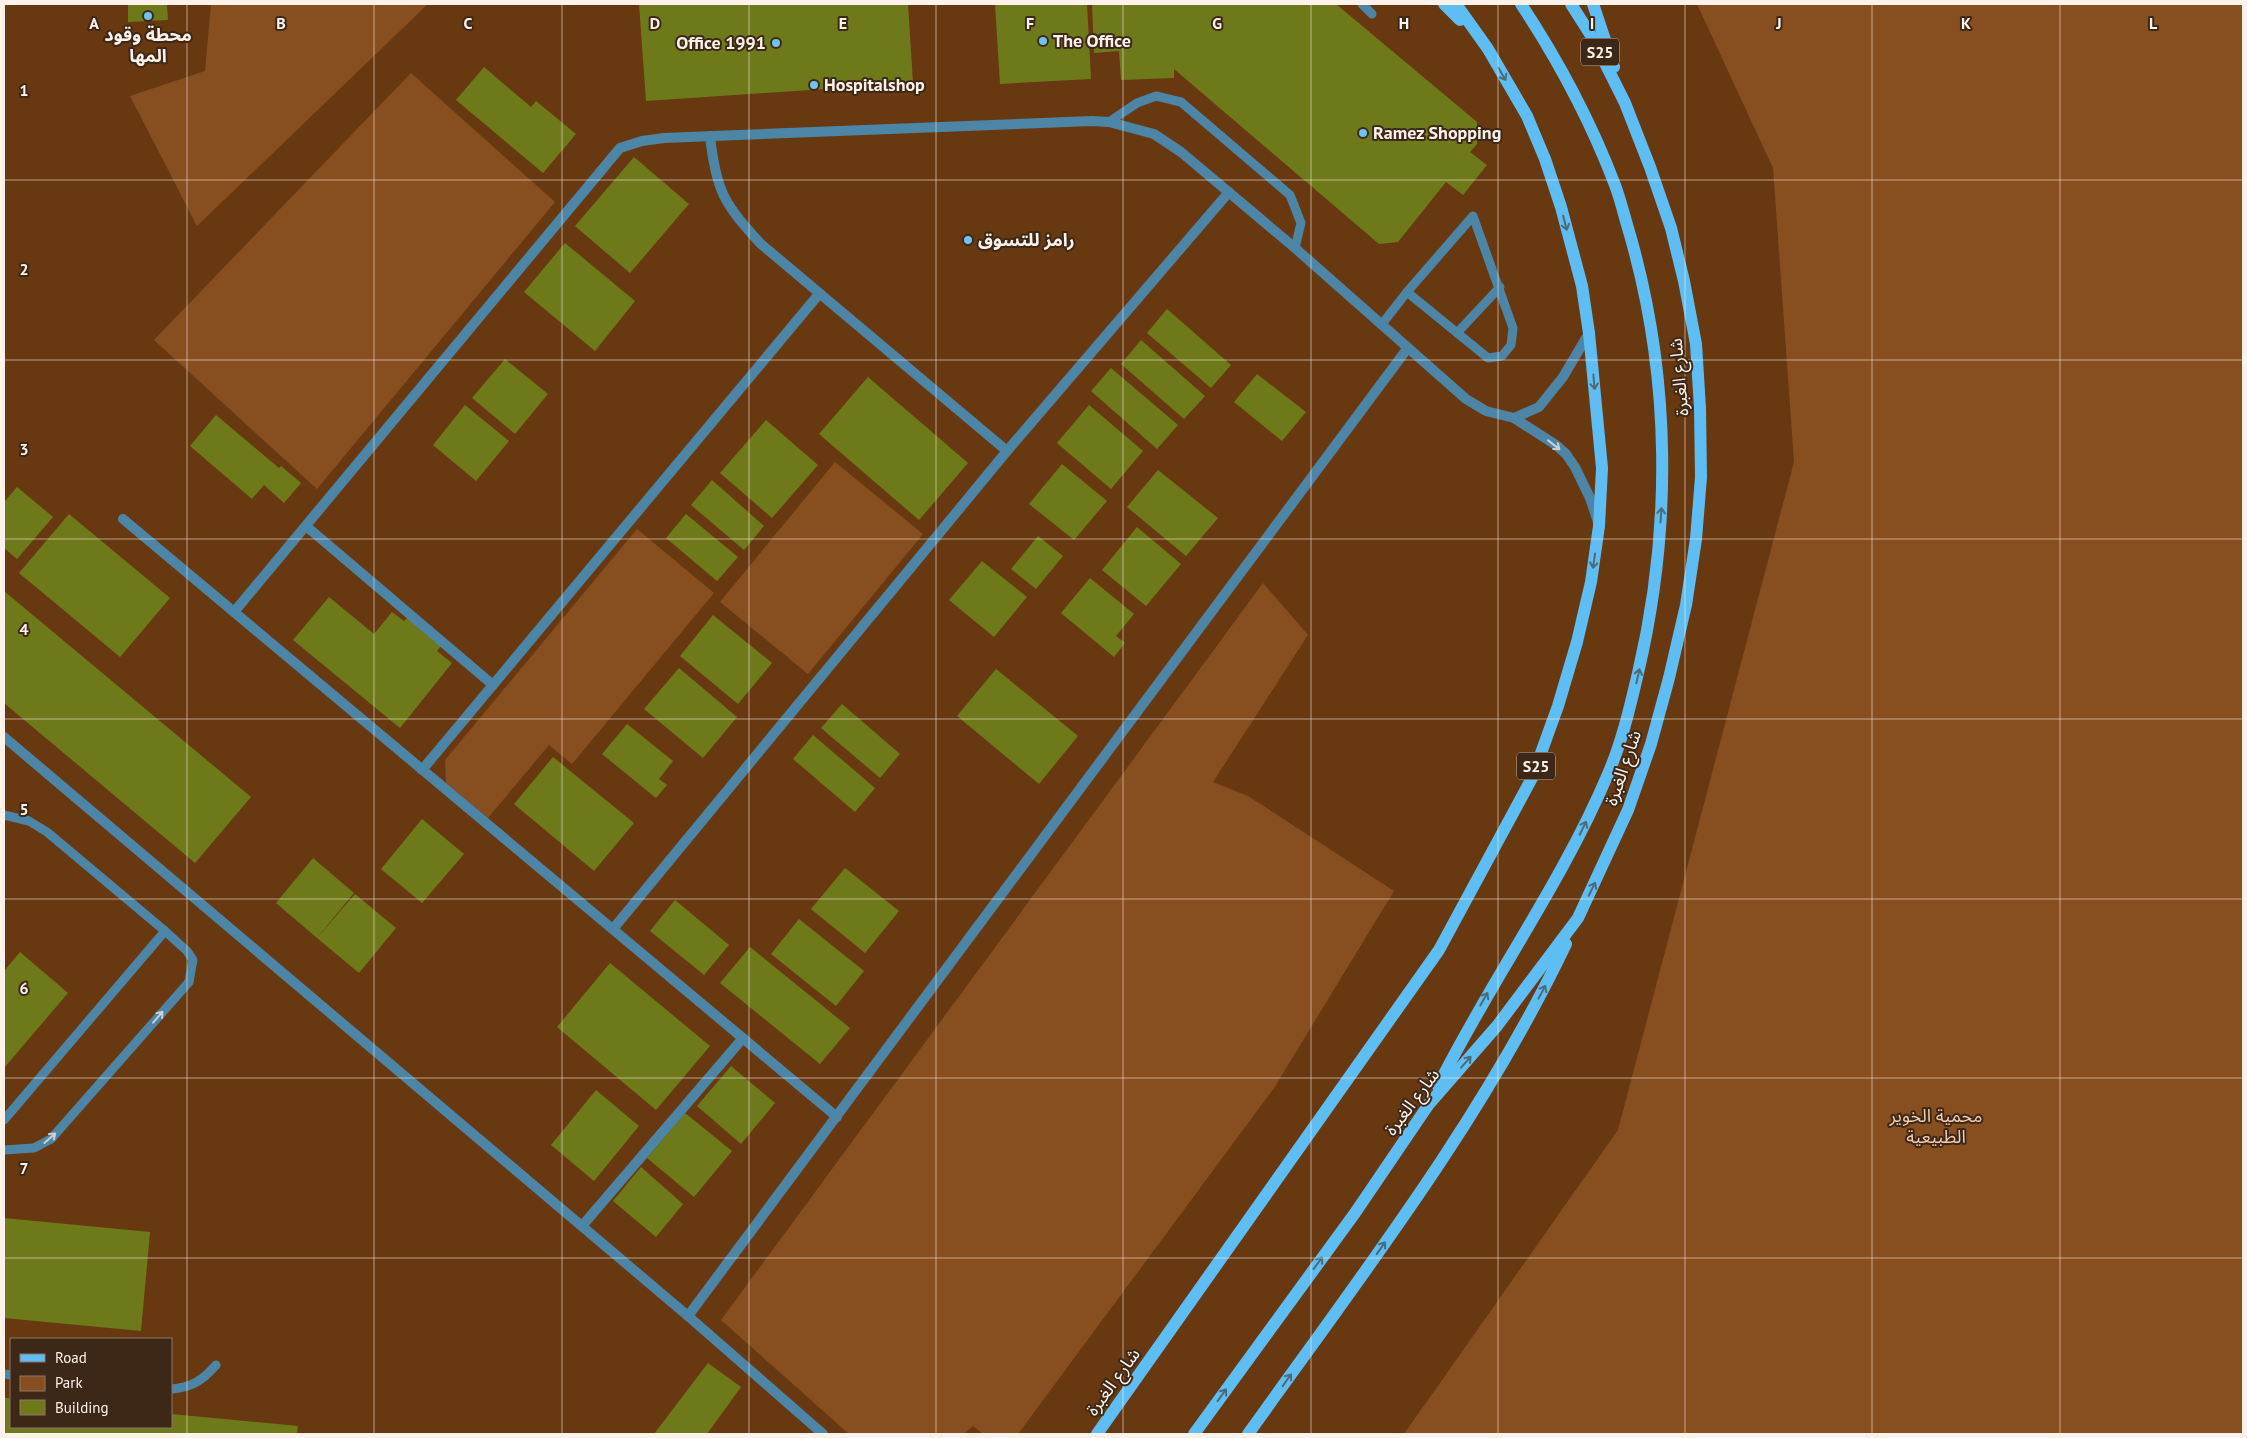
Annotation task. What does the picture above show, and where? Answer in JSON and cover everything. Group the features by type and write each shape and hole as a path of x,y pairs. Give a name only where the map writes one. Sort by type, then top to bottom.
{"main road":[{"path":"1444,4 1488,49"},
{"name":"شارع الغبرة","path":"1098,1434 1440,950 1532,778 1558,706 1591,582 1599,526 1602,468 1589,333 1582,286 1562,207 1545,159 1526,116 1488,49 1456,4"},
{"path":"1430,1104 1465,1033 1576,841 1609,772 1632,702 1648,633 1658,563 1663,490 1661,413 1654,345 1638,263 1615,185 1582,109 1521,4"},
{"name":"شارع الغبرة","path":"1194,1434 1355,1212 1430,1104 1497,1026 1578,918 1628,810 1659,716 1686,605 1696,539 1701,477 1700,408 1696,344 1684,281 1671,228 1625,103 1592,37 1571,4"},
{"path":"1593,4 1625,103"},
{"path":"1248,1434 1468,1121 1540,997 1578,918"}],"street":[{"path":"234,612 620,148 642,141 710,136 1109,122 1154,134 1181,152 1296,248 1382,324 1407,349 1466,399 1486,411 1514,418 1566,454 1575,467 1590,498 1599,526"},
{"path":"710,136 716,180 724,199 740,222 761,244 819,294 1007,452"},
{"path":"613,929 1007,452 1229,192"},
{"path":"422,770 819,294"},
{"path":"1514,418 1538,407 1563,377 1589,333"},
{"path":"688,1316 1407,349"},
{"path":"123,519 837,1117"},
{"path":"306,526 493,685"},
{"path":"4,737 688,1316 823,1434"},
{"path":"582,1226 743,1038"}],"lane":[{"path":"1362,4 1372,14"},
{"path":"1109,122 1137,103 1156,96 1181,102 1290,196 1301,223 1296,248"},
{"path":"1382,324 1407,292 1473,216 1513,328 1511,345 1502,356 1488,358 1407,292"},
{"path":"1457,333 1500,288"},
{"path":"4,815 29,821 47,832 165,931 187,951 193,960 189,982 51,1139 34,1148 4,1150"},
{"path":"4,1120 165,931"},
{"path":"172,1389 190,1386 205,1378 216,1365"}],"green space":[{"path":"211,4 428,4 197,226 130,96 205,71"},
{"name":"محمية الخوير الطبيعية","path":"1697,4 2243,4 2243,1434 1404,1434 1618,1130 1794,462 1773,168"},
{"path":"411,73 555,202 317,489 154,340"},
{"path":"835,462 923,534 808,674 720,602"},
{"path":"637,529 714,593 572,764 549,745 488,818 446,783 445,760"},
{"path":"1263,583 1308,635 1213,782 1248,796 1394,891 1274,1088 1018,1434 983,1434 973,1426 964,1434 849,1434 721,1320"}],"building":[{"name":"محطة وقود المها","path":"128,4 167,4 168,20 128,22"},
{"name":"Office 1991","path":"639,4 908,4 913,83 646,101"},
{"name":"The Office","path":"995,4 1087,4 1091,79 1000,84"},
{"name":"Ramez Shopping","path":"1092,4 1336,4 1477,122 1477,144 1470,152 1487,165 1463,195 1446,182 1398,242 1379,244 1174,69 1174,78 1121,80 1119,51 1094,53"},
{"path":"484,67 531,107 536,101 576,134 543,173 456,100"},
{"path":"634,157 689,204 630,273 575,226"},
{"path":"565,243 635,301 595,351 524,292"},
{"path":"1167,309 1231,365 1211,388 1147,333"},
{"path":"1141,340 1205,396 1184,419 1121,364"},
{"path":"505,359 548,394 515,434 472,398"},
{"path":"1111,368 1178,425 1157,449 1091,391"},
{"path":"1257,374 1306,412 1282,441 1234,402"},
{"path":"868,377 968,463 919,520 819,434"},
{"path":"465,405 509,441 476,481 433,445"},
{"path":"1089,405 1143,451 1111,489 1057,443"},
{"path":"216,415 279,468 281,466 301,483 284,503 264,485 252,499 190,446"},
{"path":"766,420 818,465 772,518 720,473"},
{"path":"1062,464 1107,501 1074,540 1029,504"},
{"path":"1158,470 1218,518 1186,556 1127,507"},
{"path":"712,480 764,526 744,550 691,505"},
{"path":"17,487 53,517 17,559 4,548 4,502"},
{"path":"69,514 170,598 120,657 19,573"},
{"path":"686,514 738,557 717,581 666,538"},
{"path":"1137,527 1181,564 1146,606 1102,570"},
{"path":"1038,536 1063,556 1036,589 1011,569"},
{"path":"982,561 1027,597 994,637 949,600"},
{"path":"1090,578 1134,614 1116,636 1125,643 1114,657 1061,613"},
{"path":"4,591 251,797 195,863 4,703"},
{"path":"329,597 374,634 392,612 404,621 408,617 442,645 437,651 452,663 400,728 293,640"},
{"path":"713,615 772,663 738,704 680,656"},
{"path":"679,668 737,717 703,758 644,709"},
{"path":"996,669 1078,736 1039,784 957,716"},
{"path":"842,704 900,754 880,778 821,728"},
{"path":"627,724 673,761 659,779 667,785 656,798 602,754"},
{"path":"813,735 875,788 855,812 793,759"},
{"path":"553,757 634,823 594,871 514,804"},
{"path":"422,819 464,854 422,903 381,869"},
{"path":"313,858 354,893 317,938 276,903"},
{"path":"845,868 899,911 865,953 811,909"},
{"path":"355,894 396,928 359,973 317,938"},
{"path":"675,900 729,945 704,975 650,931"},
{"path":"799,919 864,971 836,1006 771,954"},
{"path":"750,947 850,1028 820,1064 720,983"},
{"path":"20,952 68,993 4,1068 4,971"},
{"path":"610,963 710,1046 656,1110 557,1027"},
{"path":"731,1066 775,1103 741,1144 697,1106"},
{"path":"596,1090 639,1126 594,1181 551,1145"},
{"path":"685,1113 732,1151 694,1197 647,1158"},
{"path":"641,1167 683,1204 656,1237 613,1201"},
{"path":"4,1218 150,1232 141,1331 4,1318"},
{"path":"708,1363 741,1387 707,1434 654,1434"},
{"path":"4,1398 10,1398 10,1428 172,1428 172,1414 298,1426 297,1434 4,1434"}],"place":[{"name":"محطة وقود المها","path":"148,16"},
{"name":"The Office","path":"1043,41"},
{"name":"Office 1991","path":"776,43"},
{"name":"Hospitalshop","path":"814,85"},
{"name":"Ramez Shopping","path":"1363,133"},
{"name":"رامز للتسوق","path":"968,240"}]}
